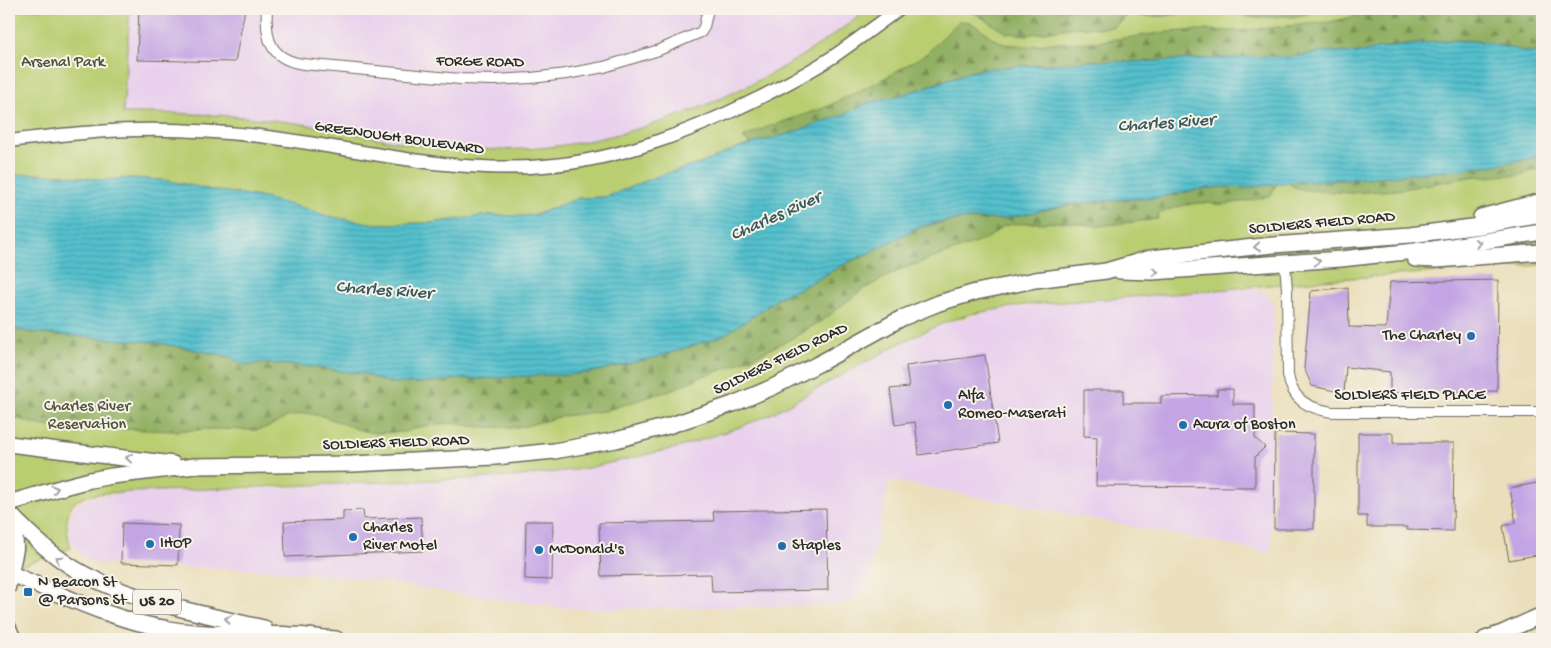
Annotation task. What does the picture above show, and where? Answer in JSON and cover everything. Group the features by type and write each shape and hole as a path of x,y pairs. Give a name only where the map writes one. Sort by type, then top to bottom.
{"main road":[{"path":"1410,235 1542,201"},
{"name":"SOLDIERS FIELD ROAD","path":"9,503 90,480 194,466 352,464 489,457 554,451 616,440 719,410 754,396 820,363 902,318 939,303 976,292 1013,284 1106,271 1151,258 1410,235 1542,215"},
{"name":"SOLDIERS FIELD ROAD","path":"1106,271 1152,272 1364,257 1455,246 1542,232"},
{"path":"1364,257 1437,260 1542,252"},
{"name":"SOLDIERS FIELD ROAD","path":"9,444 194,466"},
{"name":"US 20","path":"12,517 55,556 80,572 106,584 182,609 292,635"},
{"name":"US 20","path":"10,579 158,627 193,632 292,635 336,639"},
{"path":"1484,639 1502,633 1542,614"}],"street":[{"name":"FORGE ROAD","path":"267,9 267,27 270,42 277,54 290,62 424,76 494,80 531,78 584,71 613,65 659,50 701,32 708,9"},
{"name":"GREENOUGH BOULEVARD","path":"9,141 118,130 177,131 244,134 277,138 376,156 448,165 510,168 576,162 642,147 735,110 833,57 899,9"},
{"name":"SOLDIERS FIELD PLACE","path":"1285,263 1288,296 1288,375 1294,394 1305,403 1332,412 1542,412"},
{"path":"10,579 18,545 12,517"},
{"path":"9,626 15,639"}],"shaded area":[{"path":"130,9 869,9 788,64 716,102 693,111 609,137 562,145 506,149 430,146 367,137 288,122 235,116 123,113"},
{"path":"1250,288 1263,292 1270,299 1273,307 1271,553 889,480 870,575 865,587 857,596 837,605 567,608 445,592 376,580 283,571 95,563 89,562 83,556 76,548 70,536 71,514 76,505 84,500 95,497 134,491 281,488 447,478 854,367 938,326 986,312 1036,305"}],"green space":[{"name":"Arsenal Park","path":"9,9 130,9 123,113 185,114 267,119 413,144 480,149 532,149 594,140 652,125 680,115 735,92 788,64 819,45 869,9 1542,9 1542,51 1212,58 1132,62 1092,61 998,67 966,73 788,134 734,149 703,163 661,175 606,197 579,198 537,214 523,216 490,215 431,223 376,224 326,216 307,209 249,195 211,190 171,181 134,178 102,180 64,175 9,175"},
{"path":"968,9 1202,9 1155,17 1128,13 1112,27 1075,27 1027,35 1007,33"},
{"path":"1230,9 1328,9 1292,17 1261,18 1245,16"},
{"path":"1382,9 1542,9 1542,51 1532,53 1484,42 1452,40 1352,53 1330,51 1287,57 1270,56 1132,62 1092,61 982,69 905,94 867,103 843,115 788,134 750,144 743,138 765,128 826,107 883,79 926,54 959,21 969,22 1004,44 1028,46 1052,43 1095,42 1169,32 1200,30 1239,31 1330,22"},
{"name":"Charles River Reservation","path":"1542,156 1542,265 1323,280 1023,305 971,314 946,322 906,340 769,415 680,447 588,468 513,477 94,495 82,498 76,502 68,513 67,527 71,548 9,570 9,329 153,342 232,357 895,238 1276,184 1334,181 1456,170"},
{"path":"1542,156 1542,168 1516,176 1476,176 1396,190 1351,193 1305,190 1294,187 1289,183 1345,180 1448,170"},
{"path":"1276,184 1271,195 1266,197 1226,204 1203,203 1186,205 1162,212 1158,215 1158,219 1099,226 1065,222 1003,226 987,239 902,269 863,289 823,320 787,341 733,366 668,391 604,411 563,416 526,426 510,428 454,423 418,427 406,432 374,433 322,416 305,413 287,417 268,427 256,430 212,429 173,431 43,426 9,416 9,329 45,334 153,342 232,357 239,363 250,365 259,363 294,365 366,374 379,380 420,383 461,379 588,373 661,356 706,341 761,311 779,297 803,287 916,228 959,219 1003,219 1084,203 1154,198 1206,188 1246,188"}],"water":[{"name":"Charles River","path":"1452,40 1484,42 1532,53 1542,51 1542,156 1456,170 1294,182 1246,188 1206,188 1154,198 1067,205 1003,219 959,219 939,222 916,228 803,287 779,297 722,336 661,356 588,373 396,383 379,380 366,374 294,365 259,363 250,365 239,363 232,357 153,342 45,334 9,329 9,175 64,175 102,180 134,178 171,181 211,190 268,199 326,216 376,224 431,223 490,215 523,216 537,214 579,198 606,197 660,175 703,163 734,149 788,134 843,115 867,103 905,94 982,69 1092,61 1133,62 1271,56 1287,57 1330,51 1352,53"}],"building":[{"path":"139,9 245,9 235,62 137,60"},
{"path":"1498,280 1497,391 1390,393 1390,372 1346,367 1344,393 1312,386 1304,368 1311,291 1348,287 1349,327 1386,328 1390,282"},
{"path":"985,355 998,443 919,455 915,422 895,425 890,389 909,387 906,366"},
{"path":"1217,389 1233,389 1233,404 1255,404 1255,438 1265,447 1255,457 1255,487 1096,486 1097,437 1084,436 1084,390 1124,390 1123,403 1161,403 1161,396 1217,395"},
{"path":"1275,433 1314,434 1314,529 1274,529"},
{"path":"1358,433 1393,433 1393,443 1454,443 1453,531 1407,530 1407,527 1367,527 1367,516 1358,516"},
{"path":"1542,482 1542,554 1509,560 1503,526 1516,523 1510,488"},
{"path":"826,509 828,590 712,592 711,574 601,576 599,523 714,521 713,511"},
{"name":"Charles River Motel","path":"363,510 364,519 421,517 423,551 285,557 284,522 343,520 343,511"},
{"name":"McDonald's","path":"526,521 553,521 552,580 525,579"},
{"name":"IHOP","path":"122,523 179,525 178,565 121,563"}],"place":[{"name":"The Charley","path":"1471,336"},
{"name":"Alfa Romeo-Maserati","path":"948,405"},
{"name":"Acura of Boston","path":"1183,425"},
{"name":"Charles River Motel","path":"353,537"},
{"name":"IHOP","path":"150,544"},
{"name":"Staples","path":"782,546"},
{"name":"McDonald's","path":"539,550"},
{"name":"N Beacon St @ Parsons St","path":"28,592"}]}
